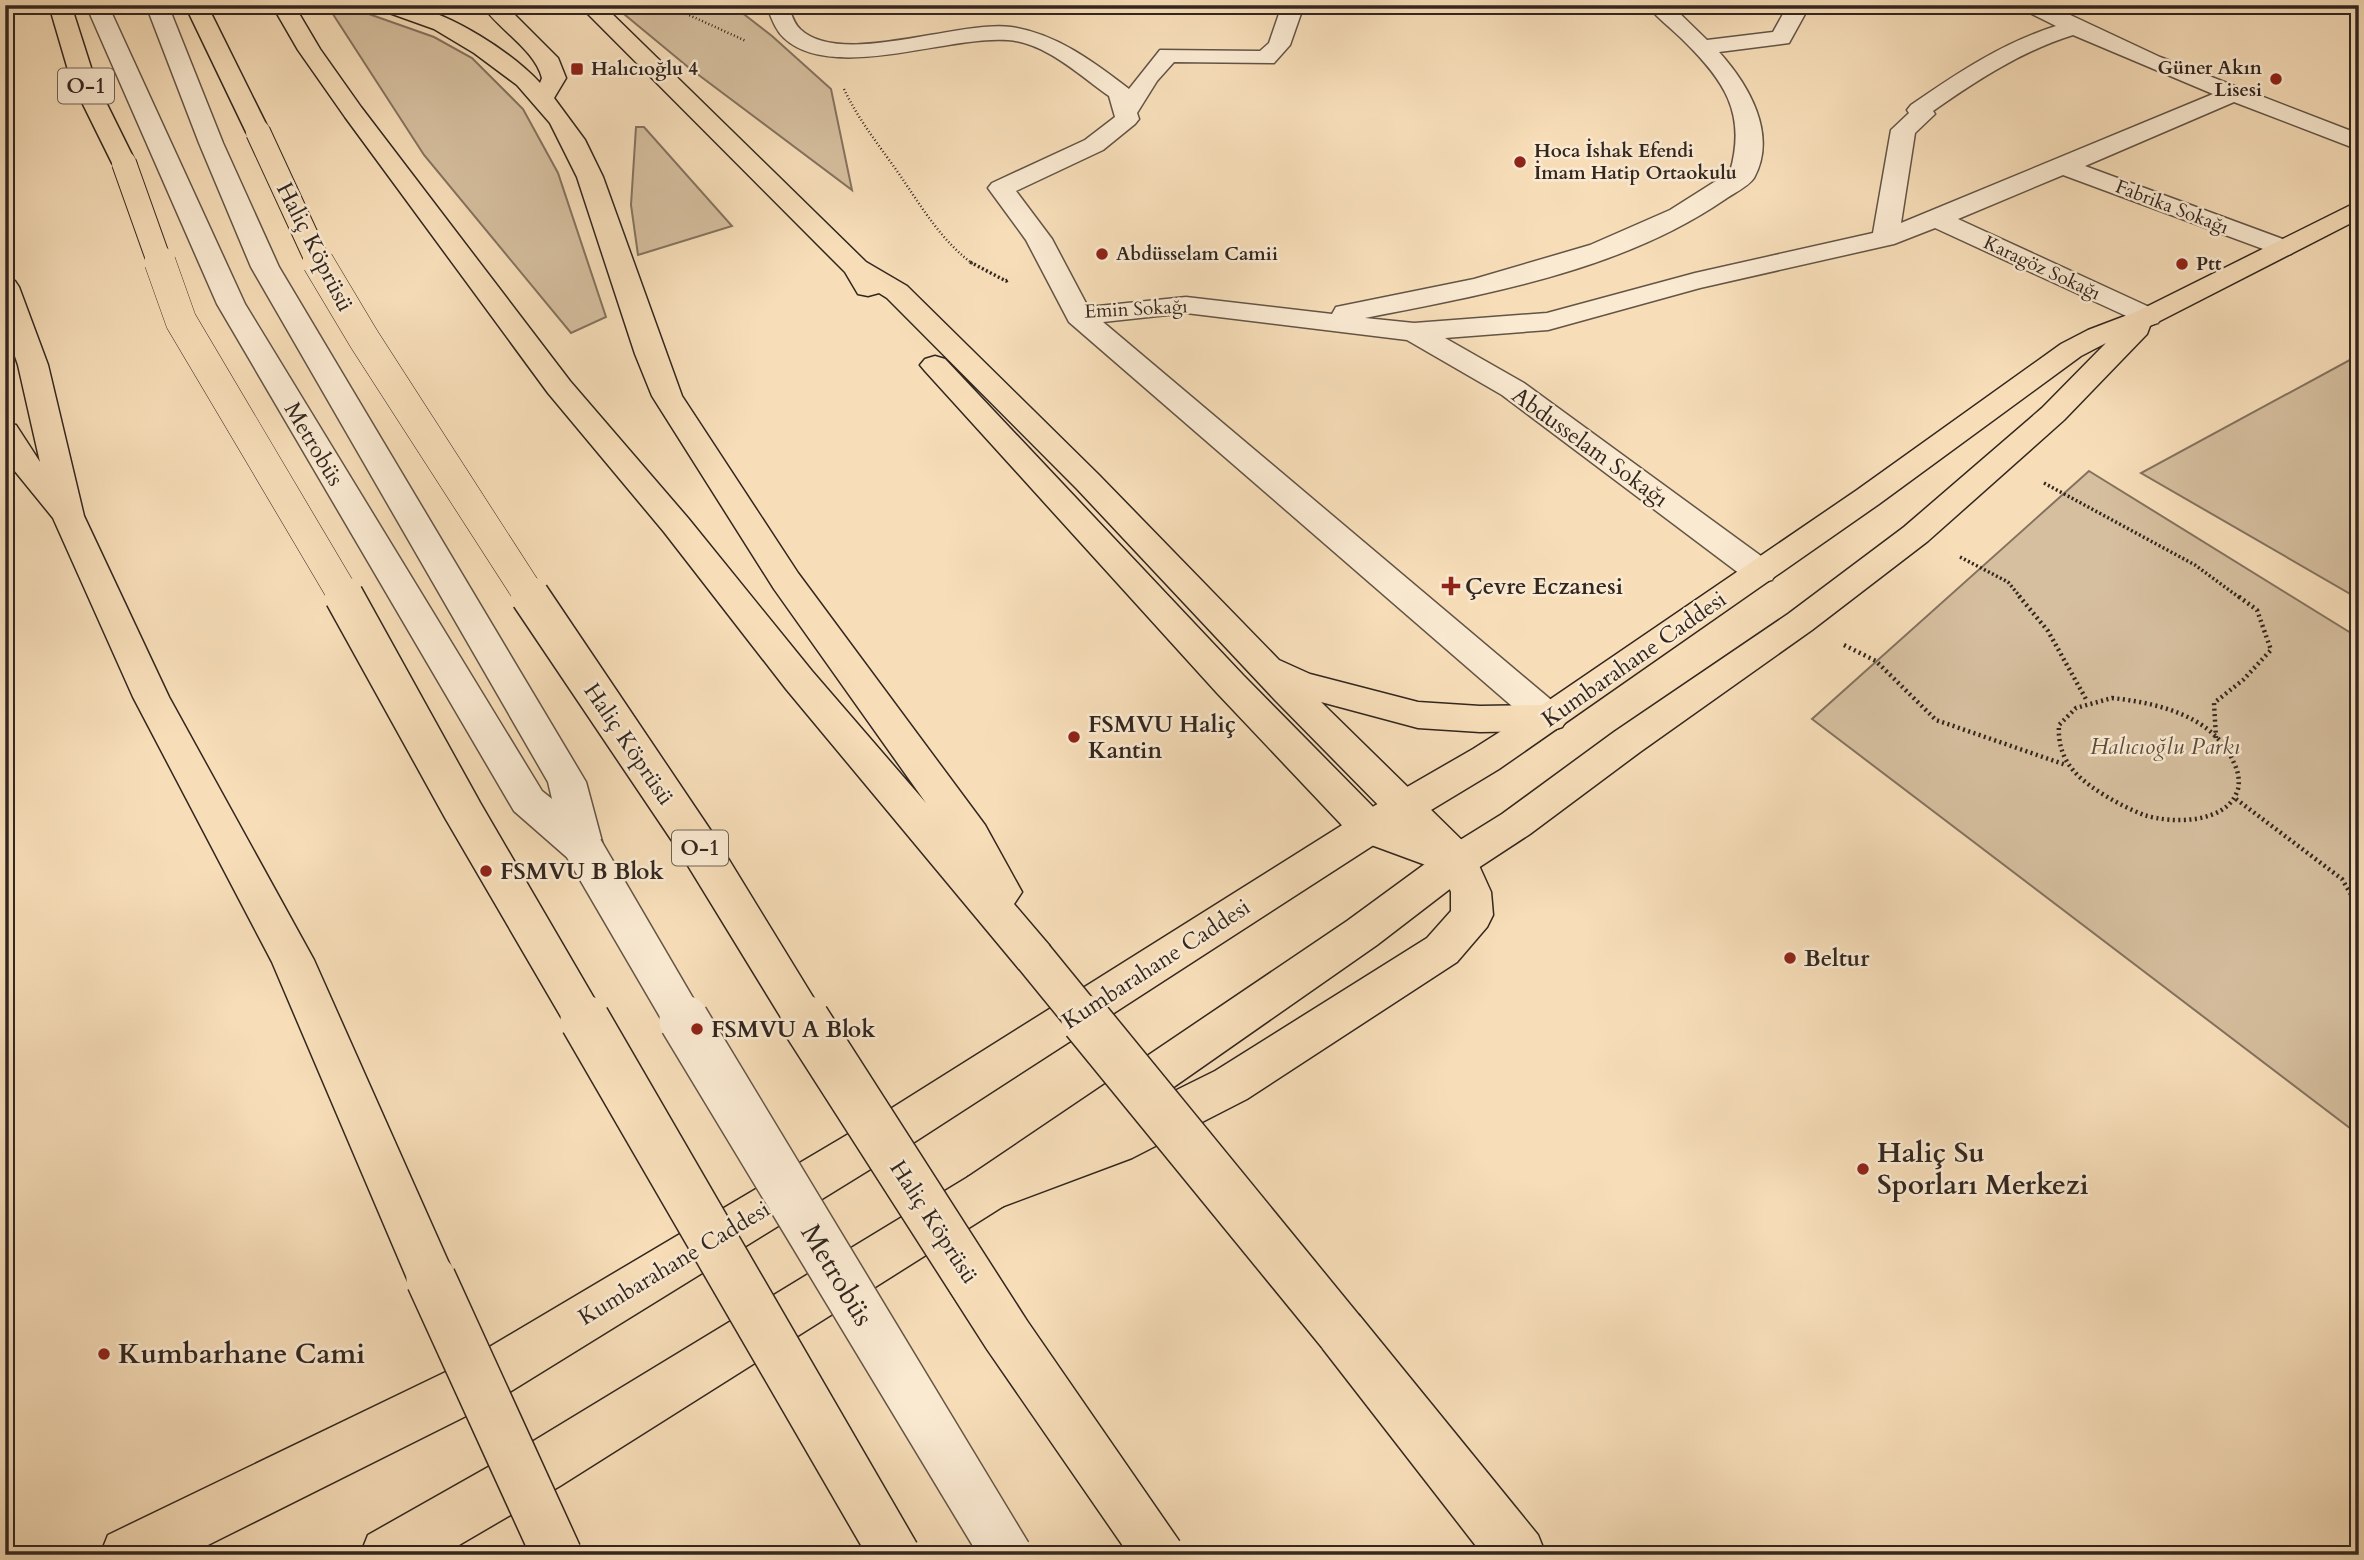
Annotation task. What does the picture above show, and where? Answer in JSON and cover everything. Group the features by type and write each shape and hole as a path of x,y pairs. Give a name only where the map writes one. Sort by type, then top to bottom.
{"main road":[{"name":"O-1","path":"60,5 83,80 124,163 181,321 345,597 469,823 895,1555"},
{"name":"Haliç Köprüsü","path":"196,5 324,274 364,339 496,547 697,844 832,1064 1007,1335 1159,1555"},
{"path":"283,5 309,50 353,112 559,387 676,525 799,680 1034,957 1341,1332 1518,1555"},
{"path":"389,5 422,16 460,34 505,63 543,98 573,140 590,177 650,354 667,396 786,580 971,836 1034,957"},
{"path":"493,5 550,64 554,78 543,98"},
{"path":"590,5 856,268 877,302 921,351 1230,684 1386,818 1458,861 1471,892 1472,915 1443,950 1231,1085 1116,1143 985,1192"},
{"name":"Kumbarahane Caddesi","path":"128,1555 472,1386 900,1127 1386,818 1549,718 1760,572 2071,350 2098,336 2148,317 2359,209"},
{"path":"856,268 897,292 1088,482 1258,660 1386,818"},
{"path":"5,286 33,365 68,516 151,697 293,960 431,1279 557,1555"},
{"name":"Kumbarahane Caddesi","path":"388,1555 541,1467 985,1192 1362,933 1458,861 1516,824 1627,742 1800,622 1916,534 2053,414 2148,317"},
{"path":"5,432 22,461 68,516"},
{"path":"1258,660 1298,683 1418,715 1480,719 1549,718"}],"street":[{"name":"Metrobüs","path":"97,5 231,304 528,801 584,849"},
{"name":"Metrobüs","path":"157,5 211,143 265,267 567,782 584,849 698,1045 1007,1555"},
{"path":"777,5 791,34 813,47 853,51 1007,33 1040,40 1120,93 1125,113"},
{"path":"1006,5 1007,33"},
{"path":"1125,113 1148,77 1168,55 1266,58 1279,45 1293,5"},
{"path":"1306,320 1476,288 1597,253 1680,216 1742,176 1750,144 1743,111 1730,78 1658,5"},
{"path":"1702,47 1781,38 1799,5"},
{"path":"2032,5 2072,28 2151,63 2359,143"},
{"path":"1885,237 1903,131 1923,114 1919,110 1979,69 2034,39 2072,28"},
{"path":"1414,332 1548,321 1695,281 1885,237 1936,219 2234,94"},
{"name":"Emin Sokağı","path":"1125,113 1127,119 1094,145 1001,188 1039,239 1079,316 1186,305 1414,332"},
{"name":"Fabrika Sokağı","path":"2063,166 2282,248"},
{"name":"Karagöz Sokağı","path":"1936,219 2148,317"},
{"path":"1079,316 1549,718"},
{"name":"Abdusselam Sokağı","path":"1414,332 1513,389 1760,572"}],"path":[{"path":"667,5 747,42 791,34"},
{"path":"813,47 831,61 855,113 940,235 982,272 1006,281 1051,262"},
{"path":"2000,460 2194,565 2258,610 2271,650 2243,680 2214,703 2216,738"},
{"path":"1916,534 2008,582 2048,631 2087,702"},
{"path":"1800,622 1876,661 1936,720 2068,765"},
{"path":"2112,698 2141,701 2170,709 2197,723 2216,738 2234,761 2241,780 2236,799 2222,812 2199,820 2172,821 2151,817 2111,802 2086,785 2068,765 2059,745 2059,727 2069,712 2087,702 2112,698"},
{"path":"2236,799 2342,878 2359,908"}],"green space":[{"path":"327,5 366,13 434,37 472,58 523,109 558,173 606,317 571,333 424,155"},
{"path":"613,5 732,5 772,36 831,89 852,190 688,67"},
{"path":"636,127 644,127 732,226 638,255 631,205"},
{"path":"2359,355 2359,599 2141,473"},
{"name":"Halıcıoğlu Parkı","path":"2089,471 2359,638 2359,1135 1812,719"}],"place":[{"name":"Halıcıoğlu 4","path":"577,69"},
{"name":"Güner Akın Lisesi","path":"2276,79"},
{"name":"Hoca İshak Efendi İmam Hatip Ortaokulu","path":"1520,162"},
{"name":"Abdüsselam Camii","path":"1102,254"},
{"name":"Ptt","path":"2182,264"},
{"name":"Çevre Eczanesi","path":"1451,586"},
{"name":"FSMVU Haliç Kantin","path":"1074,737"},
{"name":"FSMVU B Blok","path":"486,871"},
{"name":"Beltur","path":"1790,958"},
{"name":"FSMVU A Blok","path":"697,1029"},
{"name":"Haliç Su Sporları Merkezi","path":"1863,1169"},
{"name":"Kumbarhane Cami","path":"104,1354"}]}
